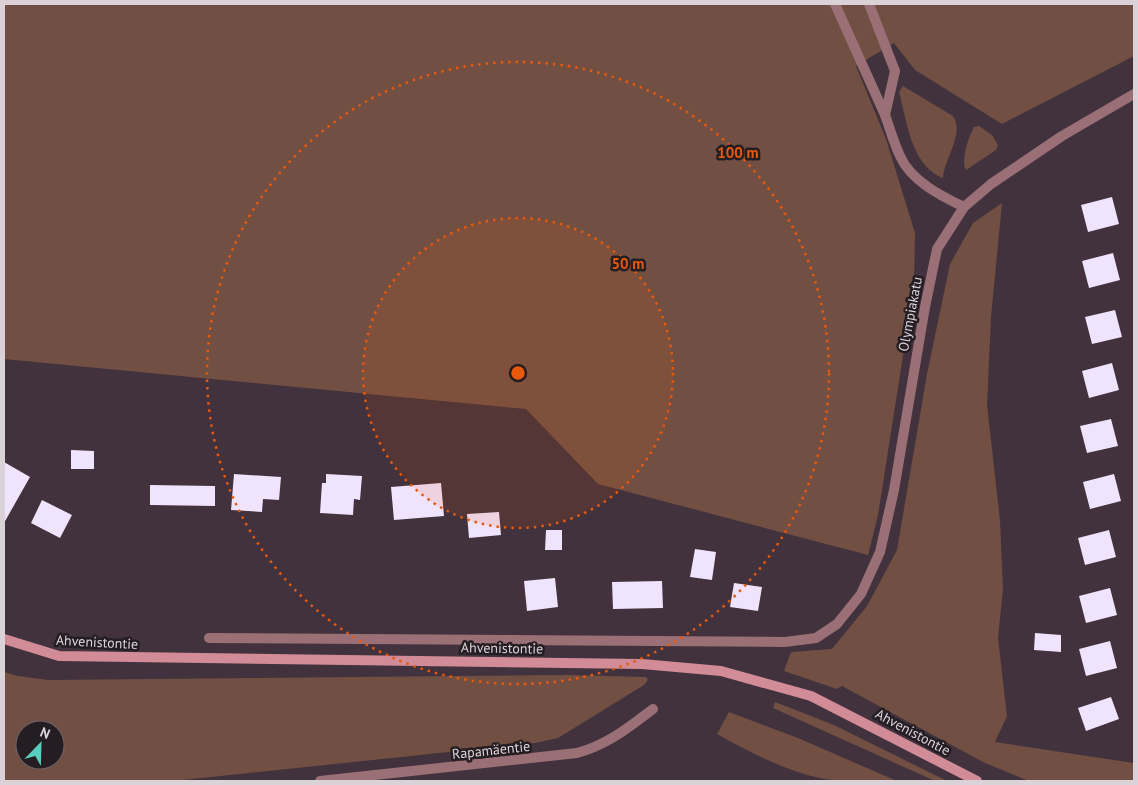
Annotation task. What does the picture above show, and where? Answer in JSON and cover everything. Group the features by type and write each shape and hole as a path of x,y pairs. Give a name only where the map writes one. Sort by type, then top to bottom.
{"main road":[{"name":"Ahvenistontie","path":"4,639 22,646 67,656 642,664 721,671 811,696 977,781"}],"street":[{"path":"835,4 885,115 900,157 910,171 931,188 964,207"},
{"path":"869,4 895,71 885,115"},
{"name":"Olympiakatu","path":"209,638 785,642 816,638 838,624 861,594 880,552 894,490 925,307 937,249 964,207 991,184 1134,94"},
{"name":"Rapamäentie","path":"320,781 577,753 597,748 613,740 652,709"}],"shaded area":[{"path":"4,4 1134,4 1134,56 1002,124 915,70 894,43 856,66 886,139 915,233 914,286 878,515 868,555 598,484 526,409 4,359"},
{"path":"903,86 953,116 957,130 943,178 932,172 917,153 908,129 899,92"},
{"path":"979,126 992,135 998,145 996,150 966,170 964,161 968,142 974,127"},
{"path":"1002,203 991,317 987,405 1000,520 1003,589 998,638 1007,716 995,742 1134,763 1134,781 1029,781 985,763 842,686 837,689 784,671 791,652 832,649 867,606 897,550 927,374 950,264 973,223"},
{"path":"4,672 48,680 569,675 646,677 648,680 644,685 558,738 535,743 173,781 4,781"},
{"path":"775,702 834,725 947,781 935,781 773,708"},
{"path":"729,712 798,738 897,781 827,779 811,776 778,765 717,734"}],"building":[{"path":"1112,197 1119,224 1088,232 1081,205"},
{"path":"1113,253 1120,280 1089,288 1082,261"},
{"path":"1115,310 1122,337 1092,344 1085,317"},
{"path":"1112,363 1119,390 1089,398 1082,371"},
{"path":"1111,419 1118,446 1087,453 1080,426"},
{"path":"71,450 94,451 94,469 71,469"},
{"path":"4,462 30,477 4,523"},
{"path":"234,474 281,477 279,500 263,499 262,512 231,510"},
{"path":"326,474 362,476 360,500 354,499 353,515 320,513 322,483 326,483"},
{"path":"1114,474 1121,501 1090,509 1083,482"},
{"path":"441,483 444,516 394,520 391,487"},
{"path":"150,485 215,486 215,506 150,505"},
{"path":"42,500 72,515 60,538 31,523"},
{"path":"499,512 501,535 469,538 467,514"},
{"path":"546,530 562,530 562,550 545,550"},
{"path":"1109,530 1116,557 1085,565 1078,538"},
{"path":"695,549 716,552 712,580 690,577"},
{"path":"555,578 558,607 527,611 524,581"},
{"path":"662,581 663,608 613,609 612,582"},
{"path":"734,583 762,587 758,611 730,607"},
{"path":"1110,588 1117,615 1086,623 1079,596"},
{"path":"1035,633 1061,635 1061,652 1034,650"},
{"path":"1110,641 1117,668 1086,676 1079,649"},
{"path":"1111,697 1119,719 1086,731 1078,708"}]}
